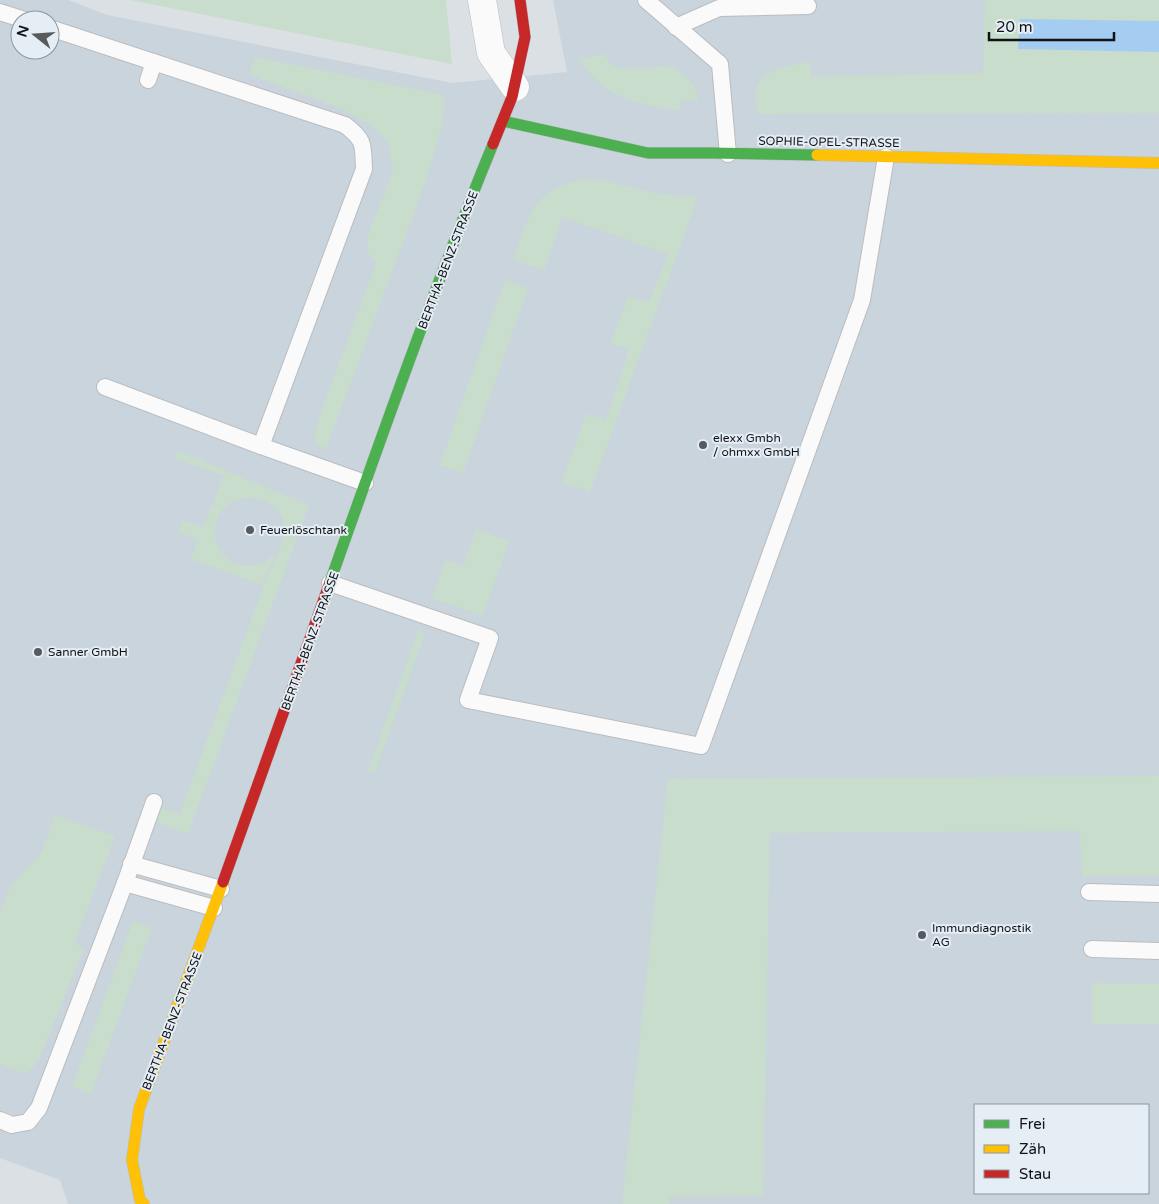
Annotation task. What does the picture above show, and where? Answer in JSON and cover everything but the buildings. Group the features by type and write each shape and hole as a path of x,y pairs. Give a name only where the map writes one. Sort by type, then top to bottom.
{"street":[{"path":"482,0 491,53 515,87"},
{"name":"BERTHA-BENZ-STRASSE","path":"142,1202 132,1160 139,1109 214,908 364,483 466,210 515,87 525,37 520,0"},
{"name":"SOPHIE-OPEL-STRASSE","path":"503,121 648,153 1159,163"}],"lane":[{"path":"646,0 720,64 728,154"},
{"path":"676,27 719,8 808,6"},
{"path":"60,31 345,126 357,134 363,148 364,169 261,446"},
{"path":"148,80 154,62"},
{"path":"330,583 490,638 468,700 701,746 862,300 886,157"},
{"path":"105,387 364,483"},
{"path":"0,1120 12,1125 28,1122 39,1108 154,802"},
{"path":"131,864 221,888"},
{"path":"125,883 214,908"},
{"path":"1089,892 1159,894"},
{"path":"1092,949 1159,951"}],"shaded area":[{"path":"0,0 68,0 107,15 452,83 567,72 553,0 1159,0 1159,1204 68,1204 60,1180 0,1158"}],"green space":[{"path":"130,0 446,0 452,64"},
{"path":"985,0 1159,0 1159,113 758,114 756,91 763,77 778,69 796,64 811,62 811,77 983,73"},
{"path":"605,54 610,63 617,67 670,67 681,72 693,85 697,92 698,101 681,100 679,111 649,105 610,91 590,73 579,59"},
{"path":"255,57 444,95 443,122 427,178 326,449 316,445 315,436 319,418 376,263 367,251 368,235 393,172 389,142 371,125 342,109 249,74"},
{"path":"580,179 600,180 660,194 698,197 590,492 562,482 586,414 606,420 629,350 611,343 628,297 649,302 668,254 562,217 544,270 513,260 536,205 553,190"},
{"path":"505,280 528,288 463,473 440,465"},
{"path":"178,451 309,505 188,834 154,821 159,807 180,814 262,590 282,542 284,526 280,514 272,504 260,499 247,498 232,502 223,509 215,526 215,539 220,550 229,559 240,564 253,565 266,561 278,550 262,585 191,559 198,540 178,532 183,520 203,527 224,476 174,458"},
{"path":"476,529 509,541 483,616 432,598 446,560 463,566"},
{"path":"418,631 425,633 375,772 368,771"},
{"path":"1159,776 1159,876 1082,876 1080,831 770,833 763,1196 669,1197 669,1204 622,1204 668,779"},
{"path":"55,815 115,836 75,942 84,949 39,1059 31,1070 22,1073 0,1064 0,913 10,886 41,854"},
{"path":"133,921 152,928 91,1094 72,1087"},
{"path":"1092,983 1159,984 1159,1024 1092,1024"}],"water":[{"path":"1020,19 1159,21 1159,52 1018,49"}],"traffic: fast":[{"path":"503,121 648,153 817,155"},
{"path":"330,582 429,307 493,144"}],"traffic: slow":[{"path":"817,155 1159,163"},
{"path":"144,1204 140,1200 132,1160 139,1109 223,882"}],"traffic: jam":[{"path":"493,144 512,97 525,37 520,0"},
{"path":"223,882 330,582"}],"place":[{"name":"elexx Gmbh / ohmxx GmbH","path":"703,445"},
{"name":"Feuerlöschtank","path":"250,530"},
{"name":"Sanner GmbH","path":"38,652"},
{"name":"Immundiagnostik AG","path":"922,935"}]}
